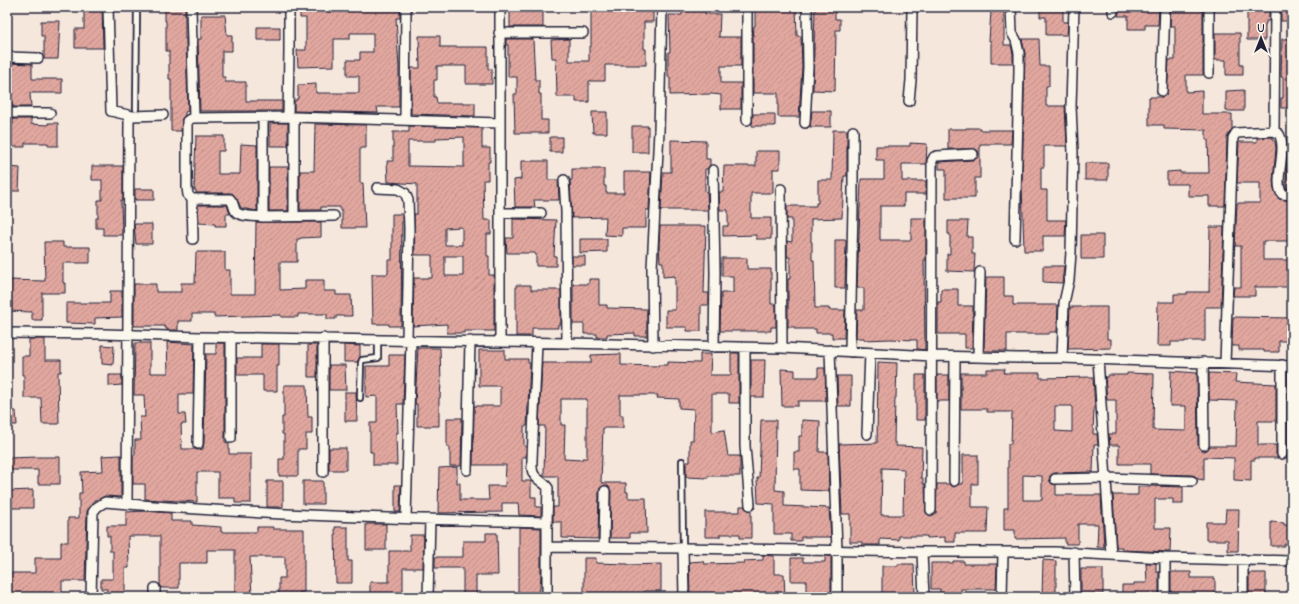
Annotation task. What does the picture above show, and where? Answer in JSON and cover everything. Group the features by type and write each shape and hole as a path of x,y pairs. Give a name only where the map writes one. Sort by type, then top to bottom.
{"street":[{"path":"108,7 111,112 163,116"},
{"path":"191,7 194,118"},
{"path":"289,7 294,216"},
{"path":"405,119 406,7"},
{"path":"500,7 500,342"},
{"path":"654,346 652,268 659,124 662,7"},
{"path":"747,7 747,120"},
{"path":"805,122 808,67 807,7"},
{"path":"909,101 912,7"},
{"path":"1011,7 1012,33 1016,40 1019,71 1016,239"},
{"path":"1062,358 1064,303 1069,280 1072,252 1073,153 1071,106 1074,7"},
{"path":"1162,91 1164,7"},
{"path":"1209,7 1209,73"},
{"path":"1274,131 1275,7"},
{"path":"499,33 583,33"},
{"path":"7,57 38,58"},
{"path":"7,113 50,114"},
{"path":"127,504 129,118 134,113"},
{"path":"263,217 264,118"},
{"path":"192,239 192,199 188,195 186,188 187,121 190,119 405,119 500,122"},
{"path":"850,352 853,131"},
{"path":"1225,363 1234,136 1238,133 1274,131 1279,134 1281,139 1280,192 1285,196 1292,195"},
{"path":"931,510 933,356 932,161 937,156 973,154"},
{"path":"713,170 715,273 714,347"},
{"path":"564,180 566,211 567,343"},
{"path":"377,188 398,189 405,193 408,200 409,340 406,518"},
{"path":"781,189 782,348"},
{"path":"192,199 230,199 234,205 235,211 238,214 263,217 334,216"},
{"path":"500,213 541,213"},
{"path":"978,357 980,272"},
{"path":"7,333 129,334 200,337 231,336 782,348 954,357 1062,358 1292,366"},
{"path":"230,438 231,336"},
{"path":"198,444 200,337"},
{"path":"323,338 323,472"},
{"path":"467,470 470,341"},
{"path":"537,343 532,470 535,477 548,488 546,522 547,597"},
{"path":"745,348 745,446 750,505"},
{"path":"830,350 837,551 837,597"},
{"path":"867,434 870,353"},
{"path":"954,357 954,481"},
{"path":"1098,359 1111,555"},
{"path":"1203,362 1204,445"},
{"path":"1282,365 1282,454"},
{"path":"1055,479 1106,478 1192,481"},
{"path":"604,548 605,491"},
{"path":"91,597 93,512 97,507 105,502 319,516 546,522"},
{"path":"428,597 430,519"},
{"path":"547,547 1003,553 1074,552 1165,558 1292,561"},
{"path":"684,548 684,597"},
{"path":"922,552 924,597"},
{"path":"1074,552 1075,597"},
{"path":"1002,597 1003,553"},
{"path":"1165,558 1165,597"},
{"path":"1243,559 1243,597"}],"lane":[{"path":"134,113 137,7"},
{"path":"360,398 361,363 362,360 378,358 378,339"},
{"path":"682,461 684,548"}],"building":[{"path":"84,7 102,7 103,48 75,48 75,29 84,29"},
{"path":"165,7 185,7 188,111 185,112 182,119 181,131 171,131 171,79 169,79 169,51 166,51"},
{"path":"300,7 400,7 400,18 396,18 399,68 399,107 377,107 378,113 294,111 294,101 298,99 298,85 316,84 316,93 359,93 359,76 347,76 347,60 360,60 360,52 373,52 373,33 350,33 350,39 334,39 334,66 298,67 297,50 306,50 306,18 300,18"},
{"path":"510,7 543,7 543,27 510,27"},
{"path":"591,7 653,7 653,22 644,22 644,49 646,49 646,65 605,65 605,81 589,81 589,102 576,102 576,97 557,97 556,58 552,58 551,40 569,39 569,61 589,61 589,47 591,47"},
{"path":"682,7 705,7 705,14 720,14 719,37 741,37 741,66 721,66 721,83 741,83 741,109 721,109 721,95 670,95 670,77 668,77 668,52 670,52 669,15 682,15"},
{"path":"755,7 796,7 797,36 801,36 802,67 799,117 778,117 778,93 753,93 753,37 755,26"},
{"path":"815,7 835,7 835,19 840,19 840,30 836,30 835,91 813,90"},
{"path":"1040,7 1063,7 1063,22 1068,22 1067,35 1046,35 1046,17 1040,17"},
{"path":"1119,7 1159,7 1158,25 1145,25 1145,29 1128,29 1128,16 1118,16"},
{"path":"1171,7 1203,7 1203,75 1186,75 1186,92 1202,91 1202,114 1232,114 1232,129 1227,138 1225,206 1209,206 1209,196 1188,196 1188,184 1167,184 1167,172 1180,171 1180,173 1209,173 1208,140 1206,140 1206,130 1164,129 1164,125 1149,125 1149,97 1162,97 1167,94 1169,60 1175,60 1175,26 1170,26"},
{"path":"1248,7 1268,7 1269,21 1266,21 1265,24 1265,40 1247,40"},
{"path":"1281,9 1292,9 1292,21 1281,21"},
{"path":"991,11 1004,11 1004,45 1011,45 1013,63 991,63 991,41 989,41"},
{"path":"201,15 225,15 227,35 232,35 232,51 222,51 222,77 225,77 225,82 246,82 246,101 282,101 282,111 200,111 198,39 201,39"},
{"path":"41,21 60,21 58,59 44,59 44,36 41,36"},
{"path":"257,27 280,27 280,40 257,40"},
{"path":"1215,33 1240,33 1240,65 1243,65 1243,75 1226,75 1226,60 1215,60"},
{"path":"419,36 440,36 440,47 488,47 488,69 492,69 492,84 466,84 466,66 437,66 437,80 434,80 434,97 436,97 437,103 475,103 475,116 411,114 411,68 420,68"},
{"path":"506,39 533,39 535,80 539,80 539,94 541,94 541,120 548,120 548,133 515,133 514,94 517,94 517,77 508,77 508,45 506,45"},
{"path":"1022,39 1039,39 1040,66 1049,66 1049,86 1046,86 1046,106 1065,106 1067,146 1044,146 1044,167 1041,167 1041,190 1047,190 1047,220 1066,220 1065,236 1043,236 1043,251 1024,251 1022,183 1025,53"},
{"path":"1282,39 1292,39 1292,108 1281,108 1281,98 1283,98 1283,77 1281,77"},
{"path":"7,63 32,64 32,79 62,79 62,93 30,93 31,107 13,107 13,105 7,105"},
{"path":"1244,90 1244,111 1226,111 1226,91"},
{"path":"812,111 831,111 831,127 810,127"},
{"path":"592,112 607,112 607,133 593,133"},
{"path":"753,114 775,114 775,126 752,126"},
{"path":"13,119 31,119 31,124 48,125 48,123 58,123 58,146 48,146 48,143 25,143 25,147 7,147 7,127 10,127 10,124 13,124"},
{"path":"270,123 288,123 288,146 270,146"},
{"path":"315,124 366,125 366,148 360,148 360,183 363,183 365,228 342,228 342,211 340,211 340,207 321,207 321,210 300,210 300,171 314,171"},
{"path":"409,126 482,128 482,148 490,148 488,180 483,180 484,220 491,220 491,234 487,234 487,256 489,256 489,275 494,275 494,331 464,331 464,333 447,333 447,324 413,326 414,278 432,278 432,255 415,255 414,214 417,214 417,184 388,182 387,161 393,161 393,132 409,132","holes":["464,137 464,167 408,166 408,141 436,141 436,138","462,227 462,245 445,245 445,228","445,256 463,256 463,276 445,276"]},
{"path":"632,126 648,126 648,152 632,152"},
{"path":"980,128 980,130 1012,130 1011,144 980,144 980,178 975,178 975,198 946,198 946,169 939,169 939,162 973,160 978,156 978,151 975,149 948,149 948,129"},
{"path":"833,130 847,130 847,176 844,176 842,218 811,219 811,242 812,260 814,260 815,308 845,310 844,338 832,338 832,333 816,333 816,329 795,329 795,327 788,327 788,279 790,279 790,257 787,257 787,241 792,242 792,219 787,219 787,206 816,206 816,203 818,203 818,180 832,180"},
{"path":"196,136 224,136 224,151 218,151 218,174 240,174 241,144 257,145 257,211 241,208 237,199 232,193 196,193 196,190 194,190"},
{"path":"550,137 562,137 562,152 550,152"},
{"path":"1272,137 1276,148 1273,181 1274,189 1279,199 1292,201 1292,241 1263,241 1263,260 1289,260 1289,287 1255,287 1255,296 1233,296 1234,287 1241,287 1241,246 1235,246 1237,203 1260,203 1260,183 1237,183 1239,142 1257,142 1257,138"},
{"path":"671,140 706,141 706,159 710,159 710,165 707,169 705,169 705,191 707,192 708,210 661,210 663,172 671,172"},
{"path":"910,143 927,144 926,164 902,164 902,181 926,181 926,194 904,194 904,206 880,206 880,240 911,240 911,218 926,218 926,260 924,260 925,350 917,349 917,340 864,340 864,338 856,338 857,310 864,310 864,288 857,288 861,179 884,179 884,160 876,160 876,146 910,146"},
{"path":"756,151 780,151 780,169 773,169 773,193 751,193 751,218 771,218 771,239 756,239 756,235 723,236 723,226 728,226 728,210 720,210 719,192 723,192 724,166 756,166"},
{"path":"1287,157 1292,157 1292,189 1286,188"},
{"path":"521,161 548,161 548,180 558,180 559,200 534,200 535,207 515,207 514,180 521,179"},
{"path":"1085,163 1108,163 1108,180 1085,180"},
{"path":"92,166 123,166 123,200 121,200 122,235 103,235 103,228 96,228 96,218 98,218 98,200 102,200 102,180 92,180"},
{"path":"7,167 20,168 19,191 7,191"},
{"path":"269,167 288,167 288,211 269,211"},
{"path":"572,169 604,169 604,186 606,186 606,193 624,193 624,172 651,172 649,210 646,210 646,228 622,228 622,236 605,235 606,217 572,218 570,180 572,180"},
{"path":"135,189 154,189 154,200 135,200"},
{"path":"198,205 227,205 230,214 226,214 226,226 215,226 215,224 199,223"},
{"path":"392,214 402,214 401,326 373,324 372,274 388,274 388,260 392,260"},
{"path":"513,219 556,220 554,256 556,256 556,266 536,266 536,254 534,253 507,253 506,238 513,238"},
{"path":"948,221 968,221 967,237 972,237 972,254 975,254 974,272 947,271 947,254 950,254 950,234 948,234"},
{"path":"256,222 321,222 321,237 297,239 297,262 280,262 280,290 305,289 305,280 324,280 324,291 336,291 336,295 351,295 352,316 336,316 336,319 327,319 327,314 298,314 298,317 281,317 281,315 214,317 214,314 192,314 192,321 178,321 178,330 167,330 165,326 134,326 134,284 156,284 156,292 181,292 181,283 195,283 196,252 225,252 225,270 230,270 230,294 255,294"},
{"path":"134,224 152,224 152,244 136,244"},
{"path":"660,226 706,226 704,293 709,293 709,305 701,305 701,331 687,331 687,327 666,327 666,310 675,310 675,276 663,277 663,262 660,262 659,245"},
{"path":"1210,227 1224,227 1221,307 1205,307 1205,341 1171,342 1171,346 1157,346 1158,302 1174,302 1174,294 1187,294 1187,292 1209,292"},
{"path":"1081,235 1103,235 1103,259 1081,259"},
{"path":"580,239 607,239 607,252 580,253"},
{"path":"835,240 846,240 845,288 835,288"},
{"path":"44,242 63,242 63,247 90,247 90,263 63,263 63,283 65,283 65,293 42,293 42,320 32,320 32,312 7,311 7,280 45,281"},
{"path":"572,256 585,256 585,265 572,265"},
{"path":"722,258 747,258 747,269 771,269 771,304 776,304 776,327 771,327 771,331 720,331 721,293 733,293 733,276 722,276"},
{"path":"1043,266 1064,266 1062,283 1043,282"},
{"path":"986,277 1004,277 1004,296 1013,296 1013,305 1058,305 1057,332 1050,332 1049,334 1007,334 1007,351 985,351"},
{"path":"589,279 599,279 599,305 607,305 607,308 647,309 647,336 635,336 635,333 607,334 607,337 597,337 597,334 584,334 584,324 573,324 573,284 589,284"},
{"path":"516,285 531,285 531,290 561,290 561,324 558,324 558,328 532,328 532,336 516,336"},
{"path":"941,289 958,289 958,306 973,306 972,348 965,348 965,334 938,334 938,302 941,302"},
{"path":"110,291 122,291 122,317 95,318 95,324 66,323 66,303 110,303"},
{"path":"1070,307 1107,307 1107,339 1111,339 1111,348 1068,349"},
{"path":"1233,317 1292,318 1292,341 1279,341 1279,352 1264,352 1264,350 1239,350 1239,346 1232,346"},
{"path":"29,339 45,339 45,360 61,360 61,372 58,372 59,424 42,424 41,398 24,398 22,356 29,356"},
{"path":"167,342 194,344 193,394 179,394 179,414 185,414 186,424 181,424 182,449 198,450 203,449 204,442 206,354 216,354 216,343 225,343 225,442 229,444 229,454 251,454 251,503 235,503 235,498 218,498 218,472 197,472 197,502 145,499 145,484 133,484 133,455 135,455 135,440 141,440 140,417 145,417 144,395 134,395 135,343 150,343 150,373 168,373"},
{"path":"261,344 279,344 277,391 263,391 263,375 237,375 237,358 261,358"},
{"path":"102,345 114,346 113,365 102,364"},
{"path":"308,345 317,345 317,377 308,377"},
{"path":"344,345 360,346 360,357 357,362 344,362"},
{"path":"418,348 440,348 441,383 439,398 439,426 417,426 417,404 415,404"},
{"path":"479,350 505,350 505,359 528,359 528,363 530,363 527,426 524,426 524,446 526,446 526,457 522,457 522,481 531,481 531,497 536,497 536,507 541,507 541,516 519,515 518,503 502,503 502,512 438,513 439,468 457,467 457,483 460,483 460,500 489,500 488,486 505,486 506,465 473,465 474,406 500,406 500,386 479,386"},
{"path":"731,353 739,353 739,403 729,403 729,394 712,394 712,432 724,430 728,456 740,456 740,476 708,476 708,478 686,477 686,462 690,462 690,440 693,440 694,409 679,408 679,399 657,398 658,395 620,395 620,415 623,415 623,428 603,428 601,482 626,483 628,498 646,498 647,533 630,533 630,538 610,538 611,491 608,486 605,485 600,488 599,491 598,539 562,538 562,522 553,522 553,507 558,507 558,476 544,476 545,426 539,426 542,363 591,363 591,355 621,354 621,365 658,366 668,365 668,362 700,363 700,354 711,354 710,375 731,375","holes":["561,399 587,399 587,458 582,458 582,460 564,459 565,425 561,425"]},
{"path":"389,355 405,355 403,404 397,404 397,465 373,465 373,452 370,452 370,423 377,423 377,396 366,397 366,366 389,366"},
{"path":"751,360 765,360 764,397 751,397"},
{"path":"878,362 897,363 894,443 896,443 896,446 922,447 921,478 923,478 923,484 925,484 926,513 931,516 936,513 937,484 949,484 954,487 959,484 963,484 963,455 978,455 978,484 972,484 972,507 988,507 987,533 955,533 955,542 945,542 945,537 927,538 927,536 899,536 899,540 880,539 880,545 862,545 862,542 850,542 850,514 842,514 839,444 877,443","holes":["882,468 904,469 903,515 881,515"]},
{"path":"329,365 345,365 346,390 329,390"},
{"path":"818,368 825,368 826,401 798,401 798,406 782,406 781,369 795,370 795,377 818,377"},
{"path":"987,369 1005,369 1004,373 1040,373 1040,378 1093,377 1095,407 1093,434 1097,434 1098,445 1094,445 1093,472 1054,473 1050,476 1049,480 1052,484 1056,485 1056,495 1101,495 1104,547 1097,547 1098,524 1078,524 1078,544 1065,544 1065,538 1015,539 1015,530 1004,530 1004,508 1008,508 1008,444 1011,444 1012,412 987,412 987,409 961,409 961,373 987,373","holes":["1055,406 1072,406 1072,432 1055,431","1023,475 1042,476 1042,500 1023,500"]},
{"path":"1171,371 1197,373 1198,445 1199,448 1204,451 1210,446 1236,446 1237,401 1209,400 1209,373 1236,374 1235,382 1276,384 1276,421 1258,421 1258,445 1276,445 1276,454 1278,458 1255,458 1255,460 1251,460 1251,481 1234,480 1234,458 1204,457 1204,480 1198,479 1192,475 1150,474 1150,464 1119,464 1119,445 1110,445 1109,434 1116,434 1116,400 1107,400 1105,377 1108,377 1108,375 1127,375 1127,373 1154,374 1153,430 1186,431 1186,406 1170,406"},
{"path":"109,375 122,375 122,385 109,386"},
{"path":"916,375 925,375 925,420 916,420"},
{"path":"937,375 949,375 949,401 937,401"},
{"path":"837,376 851,376 851,406 838,406"},
{"path":"284,385 307,385 308,417 312,417 312,434 306,434 306,449 298,449 298,476 279,476 279,459 284,459 282,417 284,417"},
{"path":"345,392 356,392 357,421 345,421"},
{"path":"1288,406 1292,406 1292,424 1288,424"},
{"path":"7,411 16,411 17,425 7,425"},
{"path":"447,418 462,418 461,466 450,466 450,447 447,447"},
{"path":"761,420 776,420 775,490 784,491 784,506 829,508 831,537 801,537 801,541 791,541 791,534 774,534 774,504 758,503 757,478 759,478"},
{"path":"802,420 820,421 819,452 828,452 829,491 800,490 800,469 794,469 794,452 799,452 799,436 802,436"},
{"path":"1288,445 1292,445 1292,458 1286,458 1288,454"},
{"path":"329,448 346,448 346,470 329,470"},
{"path":"121,455 121,497 105,496 94,500 87,511 85,581 62,581 62,597 8,597 8,573 35,573 35,558 61,558 61,542 68,542 68,518 79,518 79,493 82,493 81,472 103,471 102,456"},
{"path":"60,457 60,484 38,484 38,470 7,470 7,458"},
{"path":"267,481 283,481 283,507 267,507"},
{"path":"303,481 323,481 323,504 303,504"},
{"path":"395,485 401,485 400,512 395,512"},
{"path":"1138,487 1183,487 1183,504 1173,504 1173,499 1155,499 1155,528 1171,528 1170,552 1122,550 1122,547 1116,547 1113,495 1138,495"},
{"path":"33,490 33,508 7,508 7,491"},
{"path":"740,506 744,506 747,510 751,511 751,538 740,538 740,534 720,534 720,537 705,537 705,512 740,512"},
{"path":"1226,509 1239,509 1238,551 1228,551 1228,540 1206,540 1206,522 1225,522"},
{"path":"145,511 171,513 171,521 192,521 192,525 221,527 221,532 257,532 257,527 273,527 273,529 304,529 304,592 300,592 300,597 279,597 279,578 285,578 285,557 250,557 252,597 235,597 235,550 207,550 207,563 179,563 179,588 161,588 160,536 128,536 129,568 125,568 125,597 107,597 107,589 101,589 101,579 113,579 113,551 110,551 110,536 107,536 107,526 126,526 126,512"},
{"path":"1271,522 1292,525 1292,544 1284,544 1284,546 1271,546"},
{"path":"366,524 386,524 386,550 366,550"},
{"path":"335,527 348,527 348,561 352,561 352,583 336,583"},
{"path":"519,527 541,528 541,575 539,597 518,597"},
{"path":"486,533 497,533 498,575 476,575 476,597 463,597 463,568 435,568 435,557 463,557 463,541 486,541"},
{"path":"410,535 424,535 423,568 403,568 403,597 370,597 370,582 389,582 389,551 410,551"},
{"path":"763,555 774,556 774,574 784,574 785,597 732,597 732,594 701,594 702,597 690,597 689,562 703,561 704,564 744,563 744,561 763,560"},
{"path":"825,556 831,556 831,597 806,597 806,581 791,581 791,558 803,558 803,562 825,562"},
{"path":"584,558 596,558 596,563 628,565 661,564 661,591 644,591 644,597 629,597 629,594 593,594 593,597 584,597"},
{"path":"1043,560 1056,561 1056,597 1042,597"},
{"path":"953,561 964,561 964,564 997,564 996,589 961,589 961,597 940,597 940,589 931,589 931,563 953,563"},
{"path":"1146,563 1156,563 1156,572 1159,572 1159,597 1122,597 1122,585 1147,583"},
{"path":"898,564 914,564 915,597 882,597 882,566 898,566"},
{"path":"1081,569 1103,569 1103,594 1081,595"},
{"path":"1171,572 1191,572 1191,578 1215,578 1215,597 1171,597"},
{"path":"1249,573 1266,573 1266,597 1249,597"}]}
